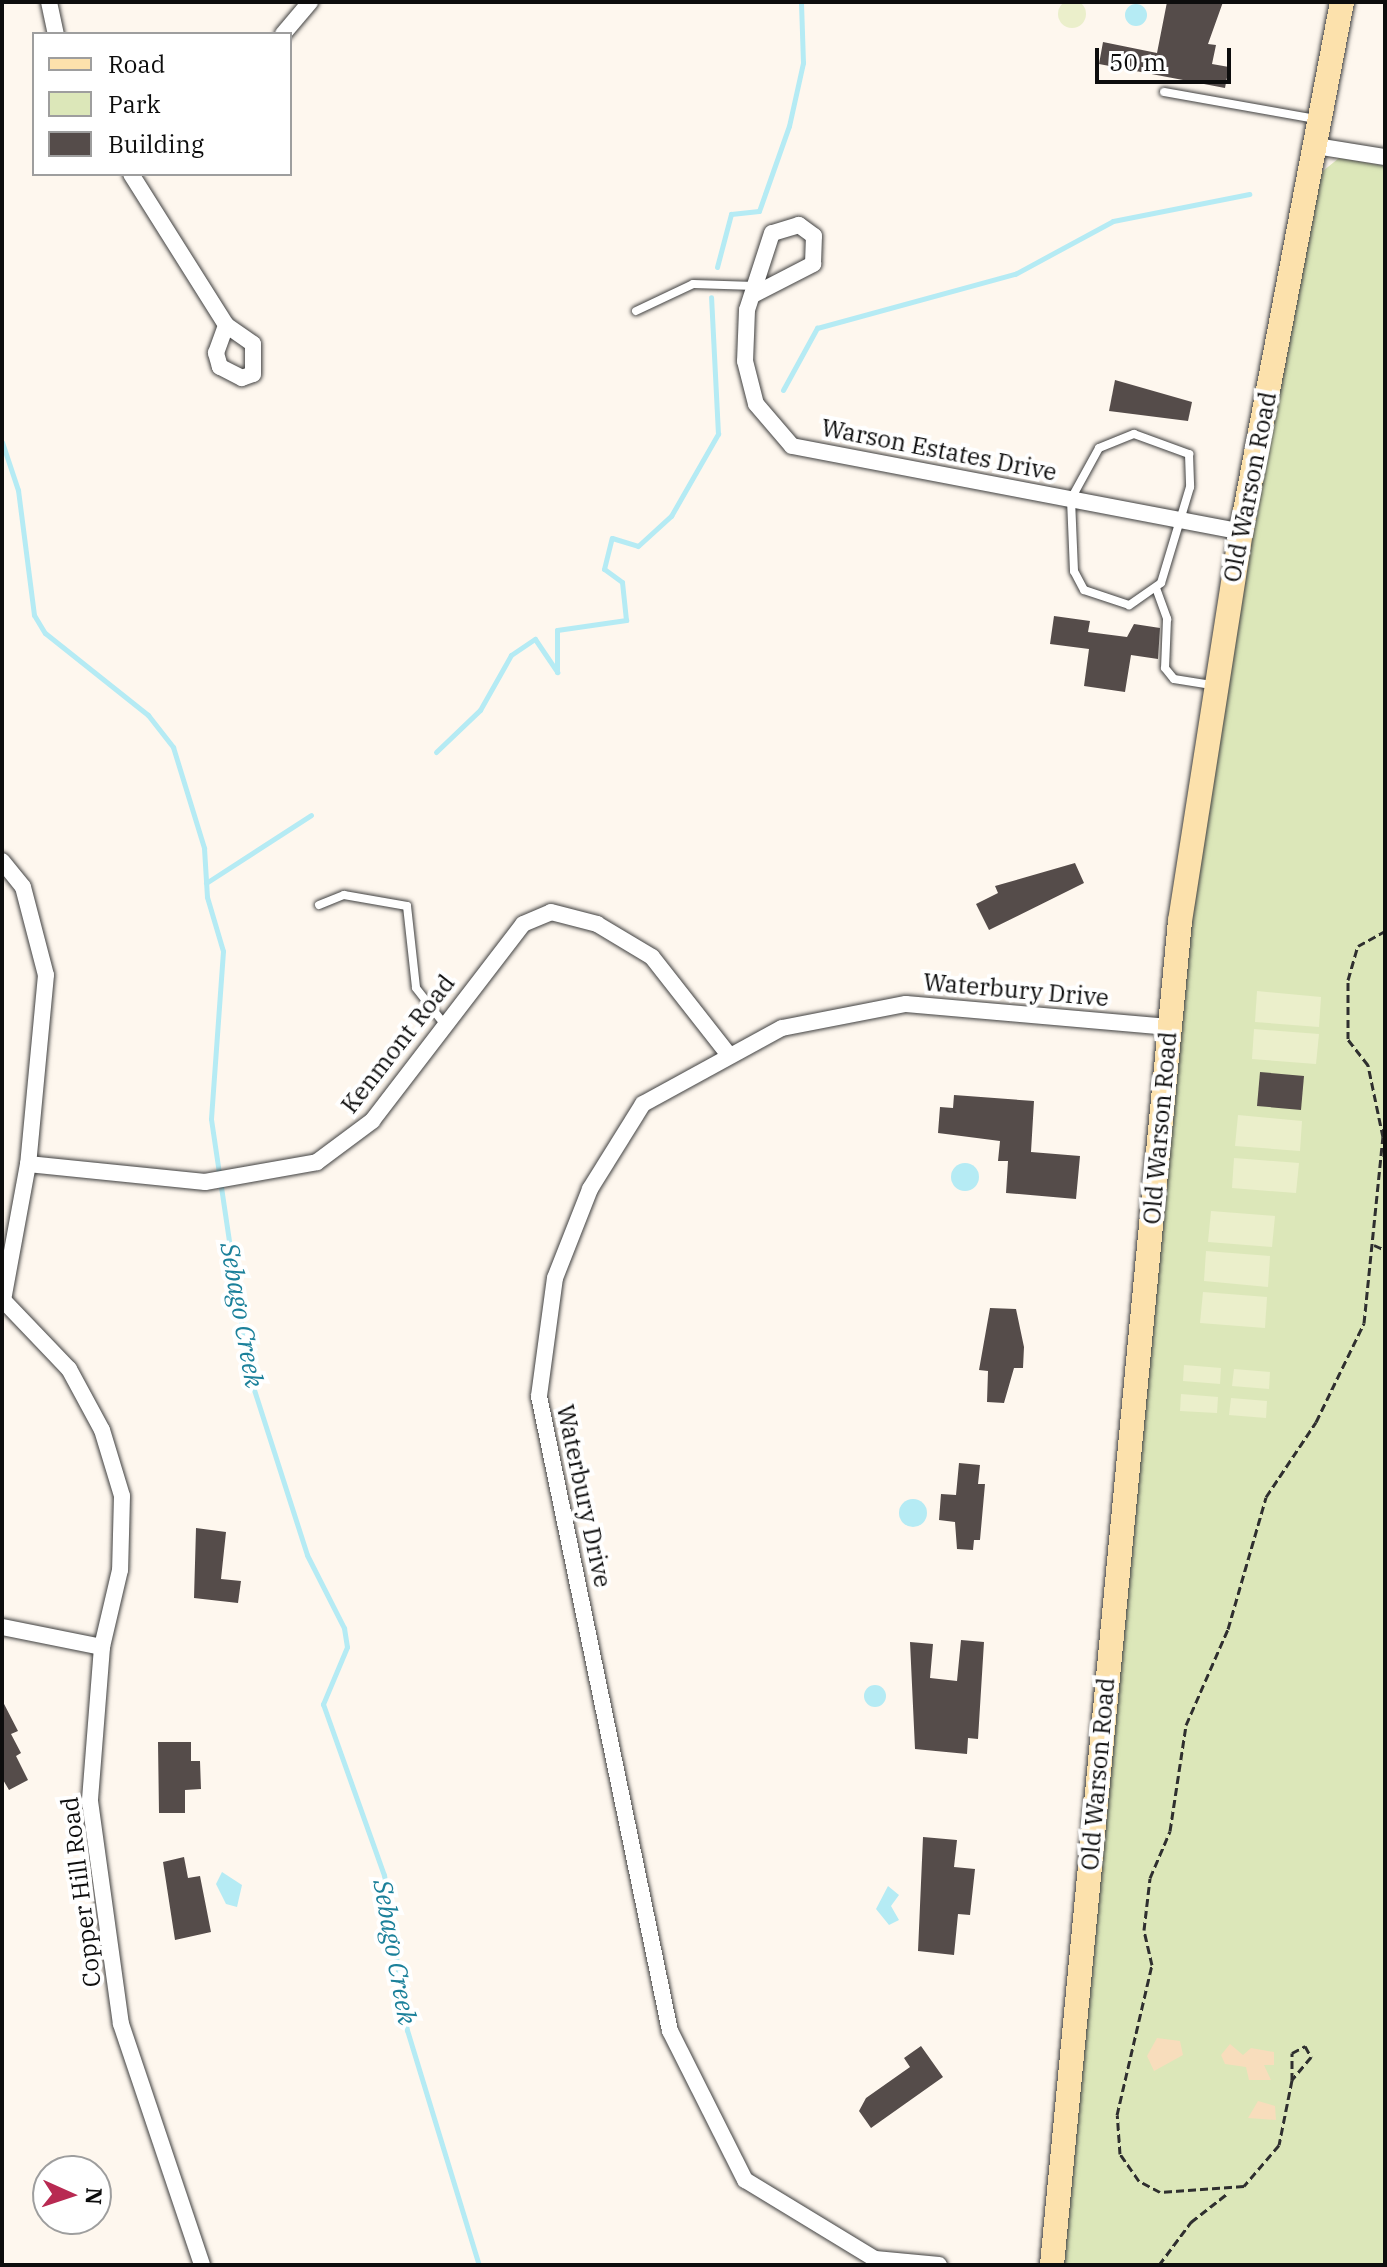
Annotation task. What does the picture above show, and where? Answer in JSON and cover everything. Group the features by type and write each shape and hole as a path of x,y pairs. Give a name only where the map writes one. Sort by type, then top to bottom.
{"street":[{"path":"49,2 56,32"},
{"path":"285,32 310,2"},
{"name":"Old Warson Road","path":"1052,2265 1169,1027 1215,686 1241,532 1342,2"},
{"path":"1316,146 1385,157"},
{"path":"132,176 226,325"},
{"name":"Warson Estates Drive","path":"754,290 748,376 756,404 792,446 1241,532"},
{"path":"2,861 23,887 46,975 28,1164 3,1300"},
{"name":"Kenmont Road","path":"28,1164 205,1182 299,1169 341,1150 445,1025 523,924 551,912 597,924 652,957 728,1054"},
{"name":"Waterbury Drive","path":"939,2265 875,2259 745,2180 670,2031 539,1396 555,1278 590,1189 643,1104 728,1054 782,1028 906,1004 1169,1027"},
{"name":"Copper Hill Road","path":"3,1300 69,1369 102,1430 122,1496 120,1570 102,1647 90,1801 121,2024 202,2265"},
{"path":"2,1627 102,1647"}],"lane":[{"path":"1164,92 1320,120"},
{"path":"636,311 693,284 754,290"},
{"path":"1134,434 1189,454 1184,520 1156,588 1129,605 1084,590 1074,571 1071,499 1099,448 1134,434"},
{"path":"1156,588 1167,619 1165,668 1174,679 1215,686"},
{"path":"319,905 344,895 407,906 416,988 445,1025"}],"path":[{"path":"1231,2191 1160,2192 1131,2173 1116,2141 1152,1965 1144,1930 1150,1878 1170,1831 1186,1725 1224,1640 1266,1497 1361,1337 1374,1244 1383,1137 1368,1065 1348,1039 1348,980 1358,946 1385,931"},
{"path":"1374,1244 1385,1250"},
{"path":"1159,2265 1191,2222 1231,2191 1255,2179 1279,2145 1292,2080 1292,2053 1305,2046 1310,2062 1292,2080"}],"green space":[{"path":"1072,0 1082,4 1086,14 1082,24 1072,28 1062,24 1058,14 1062,4"},
{"path":"1339,158 1385,166 1385,2265 1060,2265 1189,927 1217,729 1318,175"},
{"path":"1257,991 1321,997 1319,1027 1255,1022"},
{"path":"1254,1029 1319,1034 1316,1064 1252,1059"},
{"path":"1238,1115 1302,1121 1300,1151 1235,1146"},
{"path":"1234,1158 1299,1163 1296,1193 1232,1188"},
{"path":"1211,1211 1275,1216 1272,1247 1208,1242"},
{"path":"1206,1251 1270,1256 1268,1287 1204,1281"},
{"path":"1203,1292 1267,1297 1265,1328 1200,1323"},
{"path":"1184,1365 1221,1368 1220,1384 1183,1381"},
{"path":"1234,1369 1270,1372 1269,1389 1232,1386"},
{"path":"1181,1394 1218,1397 1217,1413 1180,1411"},
{"path":"1231,1398 1267,1401 1266,1418 1229,1415"}],"sand":[{"path":"1157,2038 1180,2041 1183,2055 1154,2071 1147,2056"},
{"path":"1230,2044 1243,2055 1251,2048 1274,2052 1274,2065 1264,2065 1271,2080 1249,2080 1246,2067 1225,2064 1221,2055"},
{"path":"1258,2101 1275,2106 1276,2120 1248,2118"}],"water":[{"path":"1132,4 1140,4 1147,15 1140,26 1132,26 1125,19 1125,11"},
{"path":"965,1163 975,1167 979,1177 975,1187 965,1191 955,1187 951,1177 955,1167"},
{"path":"913,1499 923,1503 927,1513 923,1523 913,1527 903,1523 899,1513 903,1503"},
{"path":"875,1685 883,1688 886,1696 883,1704 875,1707 867,1704 864,1696 867,1688"},
{"path":"222,1872 242,1885 237,1907 226,1904 216,1884"},
{"path":"888,1886 899,1895 891,1906 899,1920 889,1925 876,1909"}],"building":[{"path":"1167,2 1223,2 1208,44 1216,45 1212,64 1229,67 1225,88 1099,64 1103,42 1157,53"},
{"path":"1115,380 1192,402 1188,421 1109,411"},
{"path":"1054,616 1090,621 1088,632 1127,637 1134,624 1160,628 1158,659 1131,655 1125,692 1084,686 1089,649 1050,644"},
{"path":"1075,863 1084,883 989,930 976,904 998,893 995,886"},
{"path":"1260,1072 1304,1076 1301,1110 1257,1106"},
{"path":"954,1095 1034,1101 1031,1152 1080,1156 1076,1199 1006,1193 1008,1161 998,1161 1000,1141 938,1133 940,1107 953,1108"},
{"path":"990,1308 1016,1309 1024,1347 1023,1368 1014,1368 1004,1403 987,1402 988,1371 979,1370"},
{"path":"959,1463 980,1465 978,1484 985,1484 980,1540 974,1540 973,1550 957,1549 955,1522 939,1520 941,1494 956,1495"},
{"path":"196,1528 226,1532 221,1579 241,1581 238,1603 194,1598"},
{"path":"961,1640 984,1642 978,1739 968,1738 967,1754 915,1749 910,1642 933,1644 930,1678 957,1681"},
{"path":"2,1700 18,1731 11,1734 21,1753 16,1756 28,1780 9,1790 2,1778"},
{"path":"158,1742 191,1742 191,1761 200,1761 201,1789 185,1790 185,1813 159,1813"},
{"path":"923,1837 957,1840 954,1867 975,1869 970,1915 958,1914 954,1955 918,1951"},
{"path":"184,1857 188,1878 200,1876 211,1932 175,1940 163,1862"},
{"path":"921,2046 943,2077 871,2128 859,2111 866,2098 910,2067 904,2058"}],"waterway":[{"path":"717,267 731,214 759,211 789,126 803,63 801,2"},
{"path":"783,390 817,328 1015,274 1113,221 1249,194"},
{"path":"436,752 480,710 511,655 535,639 557,672 557,630 626,620 622,582 604,569 612,538 638,546 671,516 718,434 711,297"},
{"name":"Sebago Creek","path":"2,442 18,490 34,615 45,633 148,715 173,747 204,848 207,897 223,951 211,1119 248,1371 307,1555 344,1628 347,1647 323,1704 384,1875 407,2030 479,2265"},
{"path":"206,883 311,815"}]}
